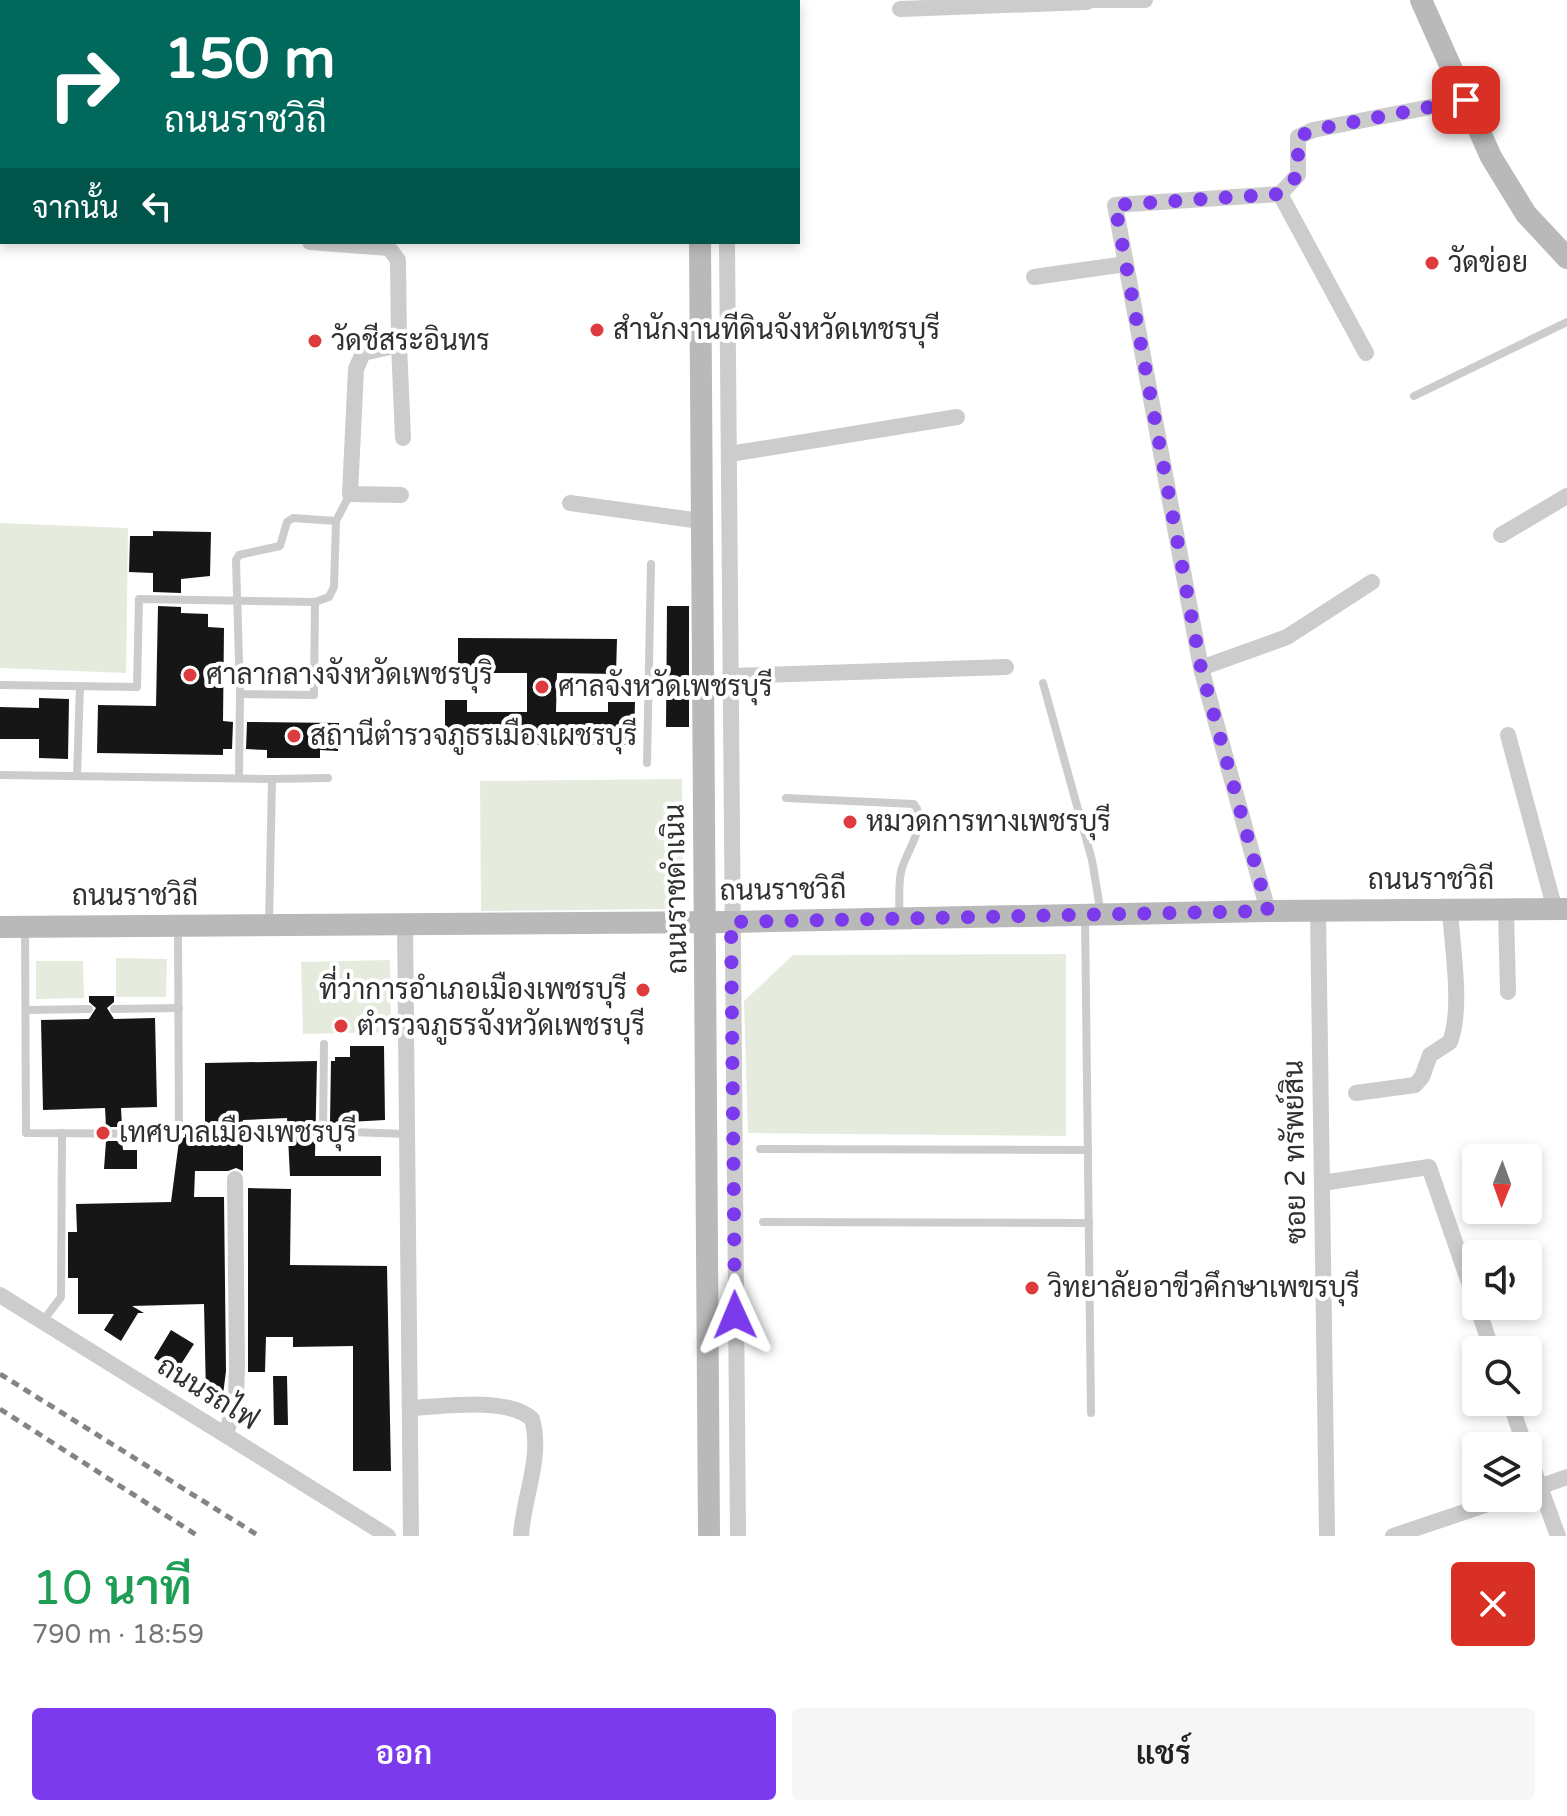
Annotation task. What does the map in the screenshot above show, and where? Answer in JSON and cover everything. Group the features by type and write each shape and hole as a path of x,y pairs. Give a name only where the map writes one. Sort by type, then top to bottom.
{"main road":[{"path":"1421,0 1491,157 1526,214 1567,258"},
{"name":"ถนนราชดำเนิน","path":"700,244 709,1157 709,1536"},
{"name":"ถนนราชวิถี","path":"0,927 731,922 1268,911 1561,910"}],"street":[{"path":"900,9 1145,0"},
{"path":"1268,911 1201,668 1115,205 1280,194 1298,175 1298,137 1466,100"},
{"path":"1280,194 1366,353"},
{"path":"344,244 380,247 394,252 398,260 403,438"},
{"path":"727,244 738,1536"},
{"path":"1034,277 1126,264"},
{"path":"702,338 728,339"},
{"path":"399,345 370,350 358,359 350,494 401,495"},
{"path":"730,454 957,417"},
{"path":"1501,535 1567,496"},
{"path":"570,503 701,521"},
{"path":"1201,668 1287,637 1372,582"},
{"path":"730,676 1006,667"},
{"path":"703,695 730,696"},
{"path":"1508,735 1561,910"},
{"path":"1356,1093 1415,1085 1422,1077 1430,1055 1450,1042 1454,1027 1454,992 1450,910"},
{"path":"1506,910 1508,992"},
{"name":"ซอย 2 ทรัพย์สิน","path":"1318,911 1327,1536"},
{"path":"405,924 411,1536"},
{"path":"709,1157 734,1157"},
{"path":"1322,1183 1429,1167 1462,1261"},
{"path":"226,1435 236,1381 235,1179"},
{"name":"ถนนรถไฟ","path":"0,1295 388,1536"},
{"path":"410,1408 512,1407 532,1419 536,1448 521,1536"},
{"path":"1542,1486 1567,1477"},
{"path":"1542,1505 1558,1536"},
{"path":"1393,1536 1464,1512"}],"lane":[{"path":"1414,396 1567,322"},
{"path":"0,685 137,687 139,599 315,602 329,597 334,587 336,521 350,494"},
{"path":"239,778 239,555 280,546 287,522 293,518 336,521"},
{"path":"647,763 651,564"},
{"path":"240,694 314,695 315,602"},
{"path":"1043,683 1092,860 1088,1150 1091,1413"},
{"path":"77,776 80,686"},
{"path":"0,775 328,778"},
{"path":"269,925 272,779"},
{"path":"786,798 906,801 914,804 919,817 912,847 900,873 899,919"},
{"path":"25,927 26,1133 179,1134 178,926"},
{"path":"114,1009 179,1008"},
{"path":"26,1010 89,1009"},
{"path":"324,1044 323,1131 407,1134"},
{"path":"43,1321 61,1297 62,1133"},
{"path":"760,1149 1088,1150"},
{"path":"763,1222 1089,1223"}],"shaded area":[{"path":"0,523 128,528 126,673 0,668"},
{"path":"682,779 683,895 669,909 481,911 480,781"},
{"path":"1066,954 1066,1136 748,1133 744,1001 793,955"},
{"path":"116,958 167,959 166,997 116,997"},
{"path":"390,960 391,1032 303,1034 301,962"},
{"path":"36,961 83,961 84,998 36,999"}],"building":[{"path":"153,531 211,532 210,576 181,579 181,593 153,592 153,573 129,572 130,536 153,536"},
{"name":"ศาลากลางจังหวัดเพชรบุริ","path":"158,606 181,607 181,613 208,614 208,627 224,628 223,721 233,722 232,749 223,749 223,755 97,753 98,705 156,706"},
{"path":"667,606 689,606 689,727 666,727"},
{"name":"ศาลจังหวัดเพชรบุรี","path":"458,638 617,639 616,674 557,673 556,712 608,712 608,702 635,702 634,738 630,738 630,745 450,744 450,736 445,736 445,700 467,700 467,712 527,712 527,673 458,673"},
{"path":"39,698 69,699 68,759 39,758 39,739 0,739 0,707 39,708"},
{"name":"สถานีตำรวจภูธรเมืองเผชรบุรี","path":"247,722 339,723 338,751 320,750 320,758 267,758 267,750 246,749"},
{"path":"89,996 114,996 114,1002 107,1008 114,1019 155,1018 157,1107 121,1108 122,1127 106,1127 105,1108 43,1110 41,1020 89,1019 96,1008 89,1002"},
{"path":"350,1046 384,1046 385,1120 330,1123 331,1061 335,1061 335,1057 350,1057"},
{"path":"317,1061 315,1156 381,1156 381,1176 290,1176 287,1118 243,1120 243,1171 236,1168 228,1171 195,1171 194,1197 224,1197 226,1371 223,1395 206,1395 204,1304 132,1306 144,1313 138,1313 121,1341 104,1330 114,1314 78,1314 78,1278 68,1278 68,1232 77,1232 76,1204 171,1202 179,1141 185,1137 186,1127 205,1124 205,1063"},
{"path":"106,1141 122,1141 123,1150 137,1150 137,1169 104,1169"},
{"path":"248,1188 291,1189 290,1265 387,1266 391,1471 353,1471 353,1346 293,1347 293,1337 266,1337 265,1372 248,1372"},
{"path":"171,1330 194,1344 176,1372 154,1358"},
{"path":"273,1376 287,1376 288,1425 274,1425"}],"railway":[{"path":"0,1374 259,1536"},
{"path":"0,1409 198,1536"}],"place":[{"name":"วัดข่อย","path":"1432,263"},
{"name":"สำนักงานทีดินจังหวัดเทชรบุรี","path":"597,330"},
{"name":"วัดชีสระอินทร","path":"315,341"},
{"name":"ศาลากลางจังหวัดเพชรบุริ","path":"190,675"},
{"name":"ศาลจังหวัดเพชรบุรี","path":"542,687"},
{"name":"สถานีตำรวจภูธรเมืองเผชรบุรี","path":"294,736"},
{"name":"หมวดการทางเพชรบุรี","path":"850,822"},
{"name":"ที่ว่าการอำเภอเมืองเพชรบุรี","path":"643,990"},
{"name":"ตำรวจภูธรจังหวัดเพชรบุรี","path":"341,1026"},
{"name":"เทศบาลเมืองเพชรบุรี","path":"103,1133"},
{"name":"วิทยาลัยอาขีวคึกษาเพขรบุรี","path":"1032,1288"}],"route":[{"path":"735,1315 731,922 1268,911 1201,668 1115,205 1280,194 1298,175 1298,137 1313,130 1466,100"}]}
